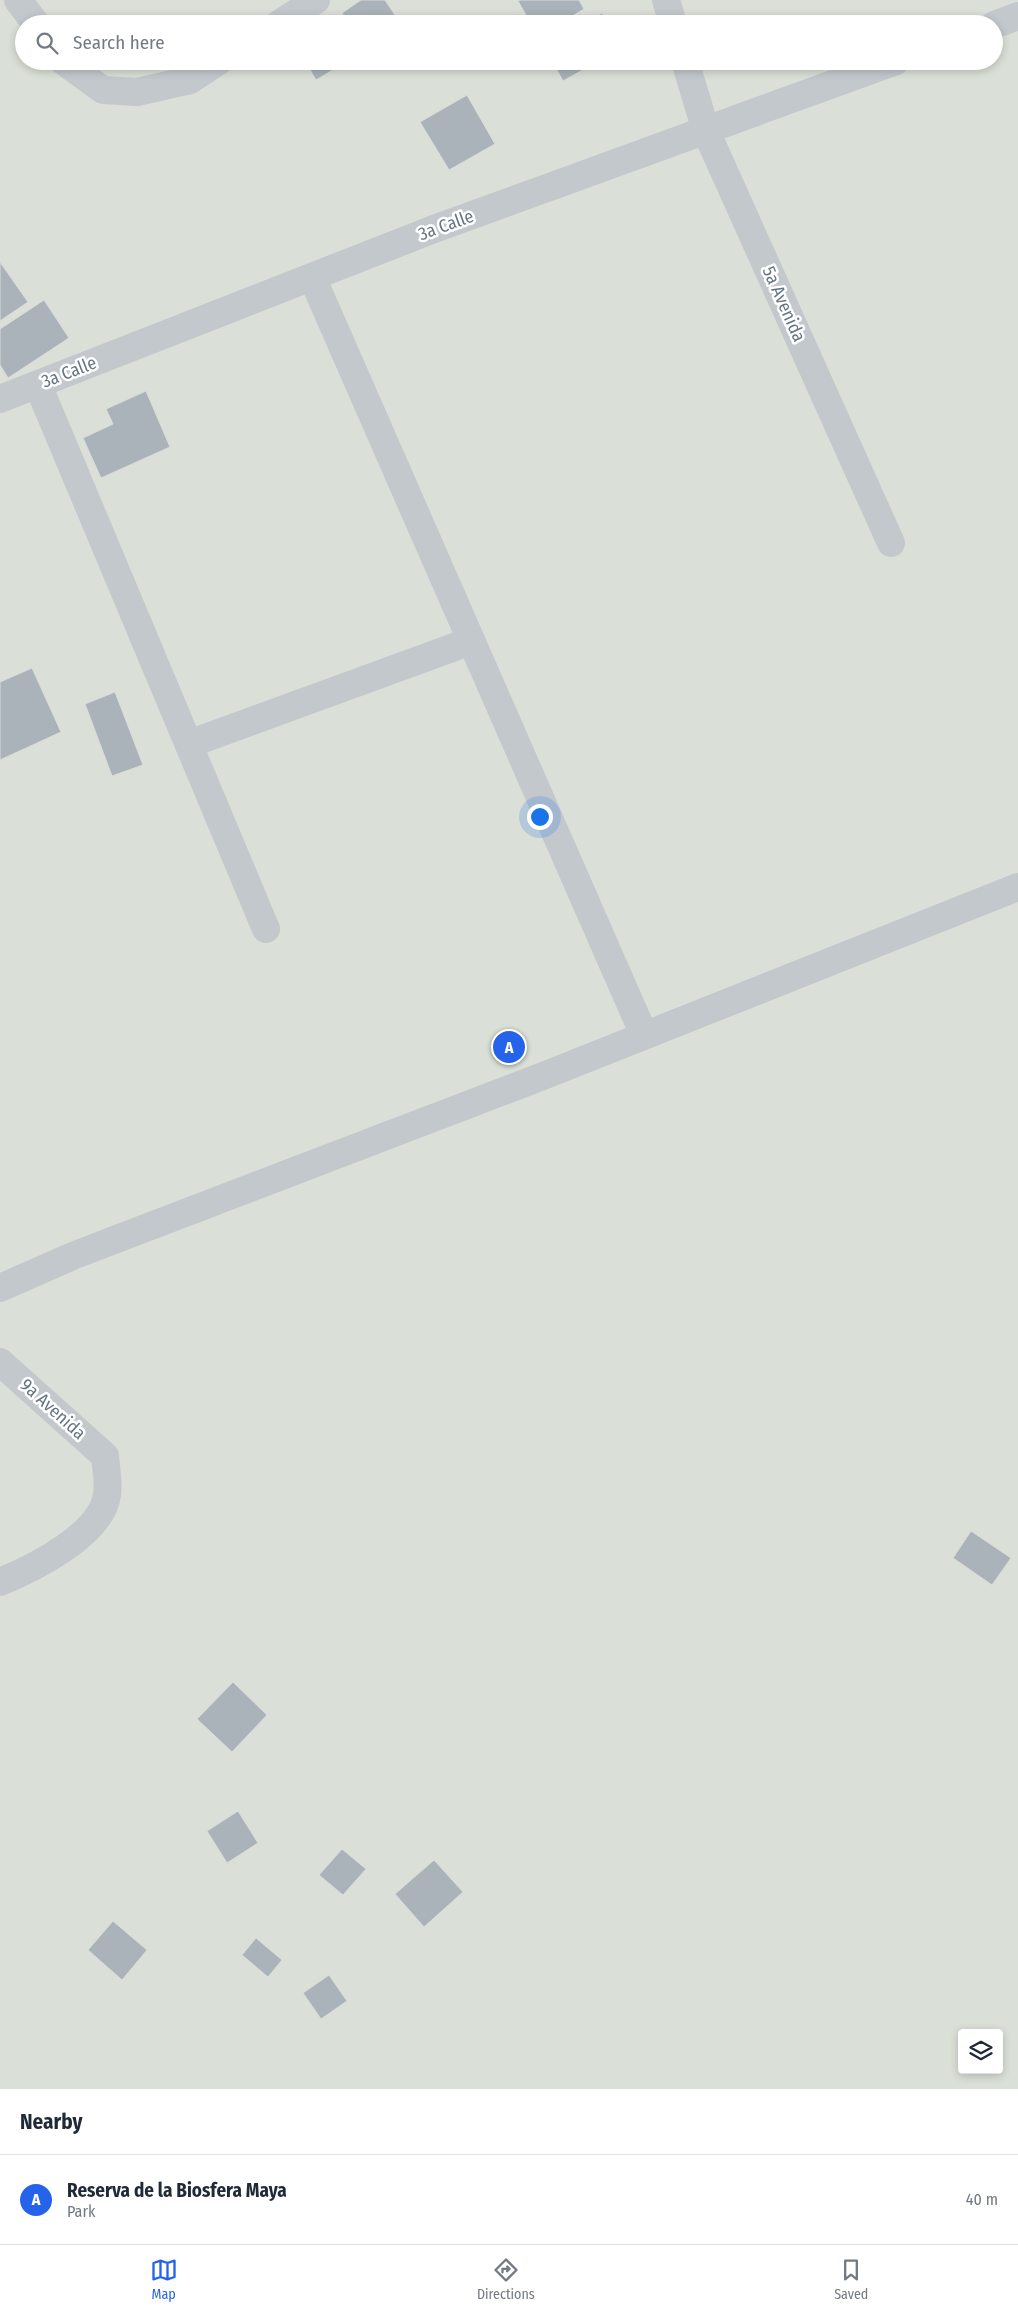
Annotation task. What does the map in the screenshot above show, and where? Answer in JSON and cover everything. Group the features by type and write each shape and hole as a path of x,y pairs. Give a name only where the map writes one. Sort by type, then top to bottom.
{"street":[{"path":"18,0 29,15"},
{"path":"292,15 316,0"},
{"path":"666,0 670,15"},
{"path":"1003,22 1018,16"},
{"path":"75,70 103,90 137,92 190,80 205,70"},
{"name":"5a Avenida","path":"688,70 706,131 892,543"},
{"name":"3a Calle","path":"0,399 434,229 872,70"},
{"path":"312,277 644,1035"},
{"path":"38,384 266,929"},
{"path":"188,744 471,641"},
{"path":"0,1288 75,1255 644,1035 1018,887"},
{"name":"9a Avenida","path":"0,1362 105,1456 107,1495 98,1518 66,1547 0,1582"}],"shaded area":[{"path":"0,0 1018,0 1018,2089 0,2089"}],"building":[{"path":"361,0 385,0 395,15 343,15 342,13"},
{"path":"579,0 584,9 574,15 526,15 518,1"},
{"path":"310,70 333,70 316,80"},
{"path":"557,70 583,70 563,81"},
{"path":"467,95 495,144 449,170 420,122"},
{"path":"0,262 28,302 0,321"},
{"path":"44,300 69,338 8,378 0,365 0,329"},
{"path":"146,391 170,447 101,478 83,438 113,424 106,409"},
{"path":"32,668 61,732 0,760 0,682"},
{"path":"115,692 143,765 112,776 85,704"},
{"path":"971,1531 1011,1558 992,1585 953,1558"},
{"path":"233,1682 267,1715 232,1752 197,1719"},
{"path":"238,1811 258,1843 227,1863 207,1831"},
{"path":"342,1849 366,1869 343,1895 319,1875"},
{"path":"434,1860 463,1892 424,1927 395,1894"},
{"path":"113,1921 147,1950 122,1980 88,1950"},
{"path":"256,1938 282,1960 268,1977 242,1955"},
{"path":"329,1975 347,2001 321,2019 303,1993"}],"place":[{"name":"Reserva de la Biosfera Maya","path":"509,1047"}]}
